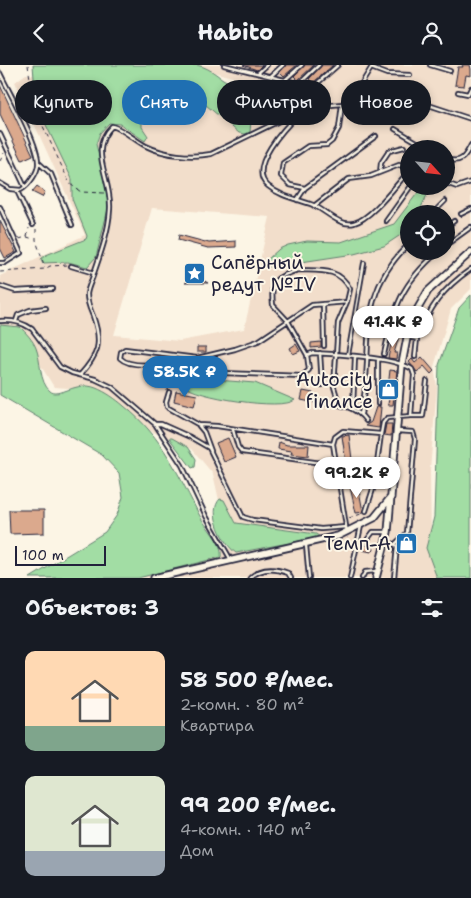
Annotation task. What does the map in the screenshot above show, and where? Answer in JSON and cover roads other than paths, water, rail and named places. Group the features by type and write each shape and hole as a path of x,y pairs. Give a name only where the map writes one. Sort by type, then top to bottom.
{"street":[{"path":"376,578 388,532 402,364 406,337 416,308 428,291 471,252"},
{"path":"154,578 306,543 361,526 374,518 391,497"}],"lane":[{"path":"224,65 286,80 302,65"},
{"path":"258,73 267,65"},
{"path":"271,76 283,65"},
{"path":"303,80 319,65"},
{"path":"322,80 338,65"},
{"path":"430,65 450,71"},
{"path":"364,80 372,66 387,74 410,75"},
{"path":"0,73 34,145 38,163 52,174 72,225"},
{"path":"458,92 468,94 471,88"},
{"path":"431,106 471,119"},
{"path":"305,188 284,182 281,176 283,163 308,146 328,145 339,128 341,112"},
{"path":"80,375 93,360 97,351 97,330 87,303 88,292 108,224 110,192 100,143 104,135 112,126 158,151 198,157 228,148 273,125"},
{"path":"290,125 264,159 261,172 266,185 297,200 314,205 341,222 355,223 364,219 400,180"},
{"path":"395,129 414,140"},
{"path":"0,134 25,187"},
{"path":"297,200 305,188 376,136"},
{"path":"455,160 463,159 471,145"},
{"path":"380,173 381,163 389,151 400,148"},
{"path":"17,191 25,187 38,163"},
{"path":"314,205 349,179 380,173 400,165"},
{"path":"455,186 471,181"},
{"path":"0,183 17,191 33,225"},
{"path":"386,221 405,195"},
{"path":"441,205 445,201"},
{"path":"0,207 21,253 19,256 0,263"},
{"path":"461,214 471,209"},
{"path":"455,239 471,227"},
{"path":"361,414 370,313 377,290 391,261 400,252"},
{"path":"384,354 399,299 416,274 429,260"},
{"path":"348,355 364,263"},
{"path":"71,266 94,273"},
{"path":"415,357 417,339 426,316 452,282 471,269"},
{"path":"197,357 126,349 121,352 120,358 124,362 198,372 302,376 309,370 307,355 288,321 273,305 272,285 275,280 282,276 298,271 334,272 341,276 350,289 338,323 334,387 337,397"},
{"path":"0,286 15,291 53,289"},
{"path":"152,365 236,349 258,341 312,305 347,302"},
{"path":"323,304 324,346"},
{"path":"16,321 18,315 26,311 46,308"},
{"path":"0,321 16,321 32,329 60,367 112,387 154,424 182,465 206,516 231,560"},
{"path":"406,337 417,339"},
{"path":"307,355 320,353 366,357 378,361 402,364 412,369 414,375 411,416"},
{"path":"320,353 322,385"},
{"path":"353,408 355,356"},
{"path":"378,361 378,405"},
{"path":"366,511 374,486 383,423 387,418 398,416 423,416 427,381"},
{"path":"169,392 166,402 167,407 198,425 204,433 243,517 321,529 347,529 333,444 335,437 343,431 381,434"},
{"path":"316,401 353,408 366,421"},
{"path":"154,424 161,424 190,437 211,451"},
{"path":"198,425 333,444"},
{"path":"232,429 238,447 242,452 336,465"},
{"path":"395,544 407,533 415,439 413,432 397,431"},
{"path":"374,486 392,487"},
{"path":"350,578 361,526"},
{"path":"367,540 373,532 388,532"},
{"path":"386,540 395,544 398,551 394,578"},
{"path":"306,543 308,578"},
{"path":"250,578 255,573 272,569 288,573 291,578"},
{"path":"362,578 365,572 378,571"}],"place":[{"name":"Сапёрный редут №IV","path":"195,273"},
{"name":"Autocity finance","path":"389,390"},
{"name":"Темп-А","path":"407,543"}]}
